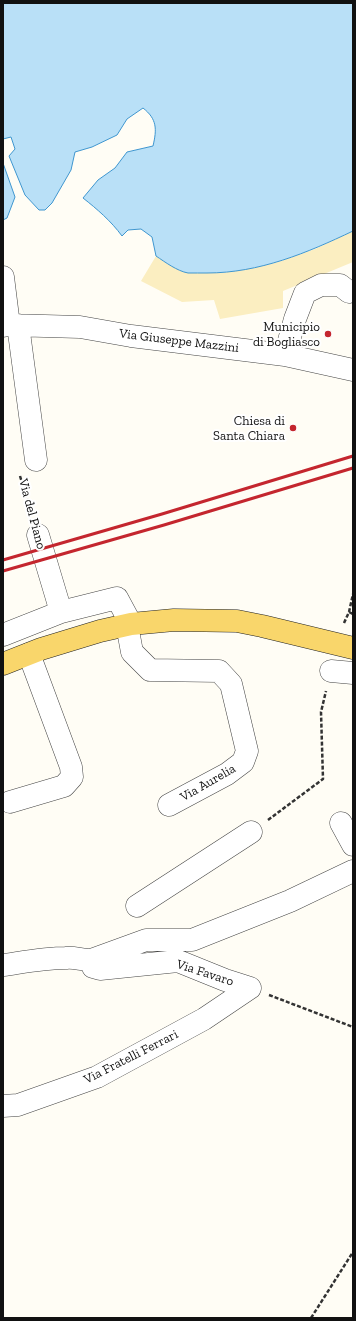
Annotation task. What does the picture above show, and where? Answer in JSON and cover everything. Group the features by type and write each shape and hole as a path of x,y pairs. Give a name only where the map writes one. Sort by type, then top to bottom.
{"main road":[{"path":"3,664 41,649 100,631 129,624 174,620 237,621 353,648"}],"street":[{"name":"Via del Piano","path":"3,278 10,326 36,460"},
{"path":"286,355 295,319 305,293 321,285 340,285 352,296"},
{"name":"Via Giuseppe Mazzini","path":"10,326 80,327 131,336 286,355 353,370"},
{"name":"Via del Piano","path":"38,535 61,612"},
{"path":"3,635 61,612 116,598 129,624"},
{"name":"Via Aurelia","path":"129,624 132,652 150,670 219,671 231,684 247,751 243,762 227,774 169,805"},
{"path":"10,802 64,786 72,777 71,767 29,654"},
{"path":"331,671 353,673"},
{"path":"341,823 353,845"},
{"path":"137,906 251,832"},
{"path":"3,966 35,960 67,958 86,960 146,940 192,940 290,901 353,871"},
{"name":"Via Favaro","path":"86,960 93,967 100,969 178,961 224,980 250,988"},
{"name":"Via Fratelli Ferrari","path":"3,1106 18,1105 97,1077 204,1019 250,988"}],"path":[{"name":"Via del Piano","path":"36,460 20,475 38,535"},
{"path":"353,594 349,612 353,614"},
{"path":"251,832 323,779 321,712 331,671"},
{"name":"Via Favaro","path":"250,988 353,1027"},
{"path":"311,1318 353,1252"}],"sand":[{"path":"353,231 353,262 283,291 283,308 220,319 214,300 182,302 141,281 156,256 168,264 222,273 278,262 315,249"}],"water":[{"path":"3,3 353,3 353,231 300,254 264,266 245,270 188,273 171,266 156,256 152,237 141,229 128,230 122,236 104,216 83,198 98,180 115,168 127,152 153,146 155,125 151,116 143,108 127,119 117,135 92,147 75,152 71,170 52,203 45,210 39,210 25,195 9,156 15,149 11,137 3,139"},
{"path":"3,163 15,197 7,218 3,220"}],"railway":[{"path":"3,560 353,456"},
{"path":"3,571 164,525 353,468"}],"place":[{"name":"Municipio di Bogliasco","path":"328,334"},
{"name":"Chiesa di Santa Chiara","path":"293,428"}]}
